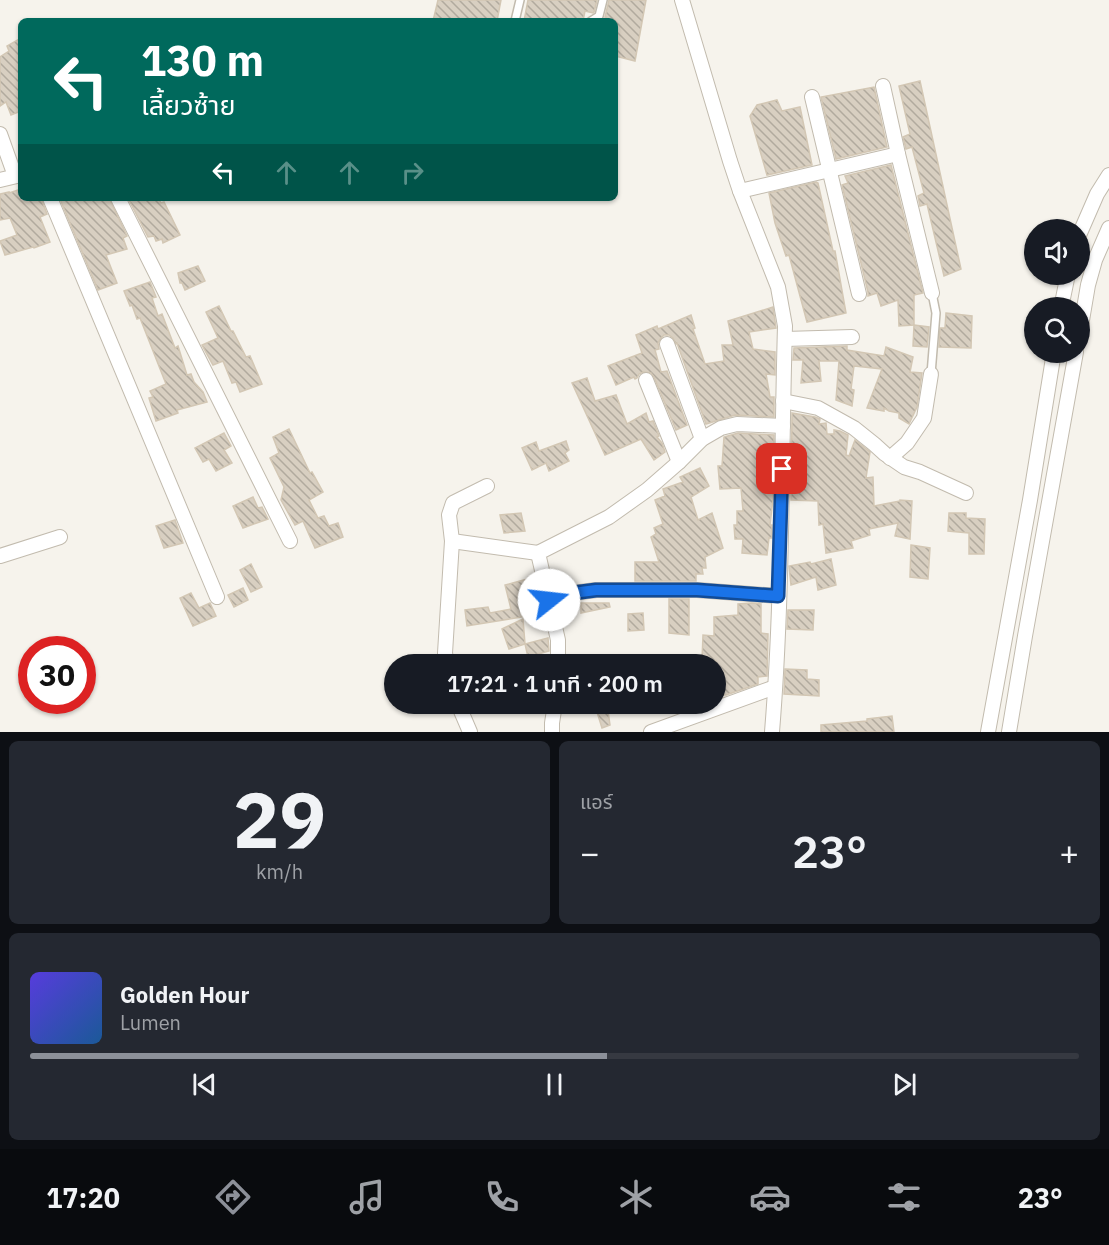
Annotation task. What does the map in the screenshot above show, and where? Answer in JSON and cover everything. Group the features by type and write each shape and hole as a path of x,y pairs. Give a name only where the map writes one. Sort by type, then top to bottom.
{"street":[{"path":"682,0 740,191 778,287 785,326 772,732"},
{"path":"884,86 932,293"},
{"path":"812,97 859,294"},
{"path":"0,134 18,175 0,180"},
{"path":"740,191 898,154"},
{"path":"1086,219 1097,194 1109,175"},
{"path":"51,201 217,597"},
{"path":"120,201 290,541"},
{"path":"1086,297 1095,260 1109,228"},
{"path":"785,339 852,337"},
{"path":"667,344 702,439"},
{"path":"988,732 1052,363"},
{"path":"1009,732 1074,363"},
{"path":"890,458 907,443 924,418 931,374"},
{"path":"646,380 679,462"},
{"path":"783,401 818,408 854,428 904,467 966,493"},
{"path":"452,542 538,553 609,517 647,490 702,439 721,428 737,424 783,426"},
{"path":"446,654 452,542 449,515 453,503 487,486"},
{"path":"0,556 60,537"},
{"path":"538,553 558,640 558,654"},
{"path":"549,600 573,593 596,590 697,590 778,596"},
{"path":"651,732 775,687"},
{"path":"462,714 470,732"},
{"path":"552,732 553,714"}],"lane":[{"path":"516,18 520,0"},
{"path":"596,18 599,16 603,0"},
{"path":"931,374 936,313 932,293"}],"building":[{"path":"438,0 501,0 498,18 434,18"},
{"path":"528,0 597,0 594,12 585,11 584,18 525,18"},
{"path":"609,0 646,0 635,61 618,57 618,18 605,17"},
{"path":"18,40 18,112 11,115 6,102 0,106 0,57 9,51 7,46"},
{"path":"920,81 961,269 944,276 927,204 920,206 918,196 924,193 912,147 906,149 903,137 910,134 899,86"},
{"path":"874,87 887,147 836,159 821,97"},
{"path":"777,100 782,111 800,107 812,165 767,175 750,116 757,105"},
{"path":"891,165 923,293 914,295 914,325 899,326 898,300 881,306 877,293 868,296 842,185 848,183 845,176"},
{"path":"816,182 833,251 835,251 846,313 807,322 789,255 786,256 775,223 769,193"},
{"path":"18,190 18,201 42,201 47,214 40,217 50,242 5,255 0,241 17,235 10,218 0,220 0,194"},
{"path":"61,201 110,201 127,236 123,238 127,249 106,255 117,283 98,290"},
{"path":"130,201 164,202 180,235 163,243 162,239 156,241 154,236 148,237"},
{"path":"198,266 205,281 185,290 180,283 178,273"},
{"path":"150,282 156,297 152,298 158,316 162,314 175,348 178,346 187,375 191,374 207,402 177,410 178,413 156,421 149,398 153,397 150,391 166,384 140,318 137,319 124,291"},
{"path":"219,306 246,357 250,356 262,384 240,392 236,382 232,383 223,361 213,365 202,345 218,338 206,312"},
{"path":"773,307 776,328 749,332 753,349 775,352 775,375 766,374 770,397 774,397 774,417 735,415 706,424 677,343 669,335 661,338 658,343 659,349 655,350 661,372 667,371 687,425 676,430 651,373 643,372 635,379 634,377 616,385 608,366 642,353 636,335 657,326 658,329 691,315 695,328 693,329 705,364 724,361 722,345 733,345 728,321"},
{"path":"946,313 972,316 971,348 939,347 940,328 945,328"},
{"path":"914,325 929,327 927,347 913,346"},
{"path":"847,346 847,350 884,356 886,347 913,357 910,372 922,373 917,407 909,424 899,418 899,413 884,408 884,411 867,408 882,369 854,366 851,389 854,390 852,406 836,400 839,361 819,361 821,381 801,383 803,360 793,360 794,348"},
{"path":"587,378 595,401 616,395 627,424 646,413 649,422 653,421 659,436 657,437 665,452 654,460 641,439 605,455 572,383"},
{"path":"792,413 820,419 819,424 826,423 827,434 834,434 834,430 848,435 846,455 849,456 855,440 870,452 866,478 873,477 874,506 900,500 912,501 910,539 895,536 898,523 869,529 870,535 851,541 853,548 826,553 823,524 819,525 818,501 791,500"},
{"path":"289,429 310,473 312,472 323,492 309,500 318,518 324,516 329,526 338,523 343,537 315,548 303,521 295,525 281,500 284,487 270,458 279,453 273,437"},
{"path":"224,433 231,446 224,450 232,463 216,471 209,459 203,462 195,448"},
{"path":"738,433 774,435 773,499 770,525 772,525 772,538 769,538 767,555 742,553 743,539 735,539 734,525 737,525 737,511 743,511 741,488 720,489 718,466 722,466 724,437"},
{"path":"566,441 569,450 565,453 569,461 549,471 546,463 532,470 522,448 536,442 539,451"},
{"path":"700,468 709,486 691,497 698,520 712,513 723,548 705,557 706,568 702,568 703,574 696,574 696,581 635,581 635,562 659,562 651,537 656,534 654,528 663,524 655,500 665,496 663,489 683,482 680,477"},
{"path":"253,497 258,508 262,507 268,519 243,528 233,506"},
{"path":"521,513 525,531 504,533 500,515"},
{"path":"949,513 966,513 966,518 985,519 984,554 969,554 969,533 948,531"},
{"path":"175,520 183,543 164,548 156,526"},
{"path":"911,545 930,548 928,579 910,577"},
{"path":"831,559 836,585 818,590 816,577 791,585 789,566"},
{"path":"251,564 262,587 251,592 240,570"},
{"path":"531,578 535,597 522,600 528,616 467,626 465,610 488,607 490,613 511,609 505,585"},
{"path":"243,588 248,600 234,607 228,595"},
{"path":"191,593 199,608 210,603 216,616 193,626 180,598"},
{"path":"669,599 689,599 689,635 669,633"},
{"path":"581,603 609,603 610,607 581,613"},
{"path":"738,604 761,604 761,633 768,634 767,676 758,677 758,684 726,695 726,654 702,654 703,635 714,636 714,617 738,615"},
{"path":"788,610 814,610 813,630 787,629"},
{"path":"643,613 644,630 628,631 628,614"},
{"path":"523,619 525,644 509,649 502,629"},
{"path":"548,638 549,651 527,654 525,644"},
{"path":"785,669 807,670 807,679 819,680 819,696 784,694"},
{"path":"598,714 608,714 610,725 602,728"},
{"path":"892,716 894,732 821,732 821,725 867,721 867,719"}],"route":[{"path":"549,600 573,593 596,590 697,590 778,596 782,469"}]}
